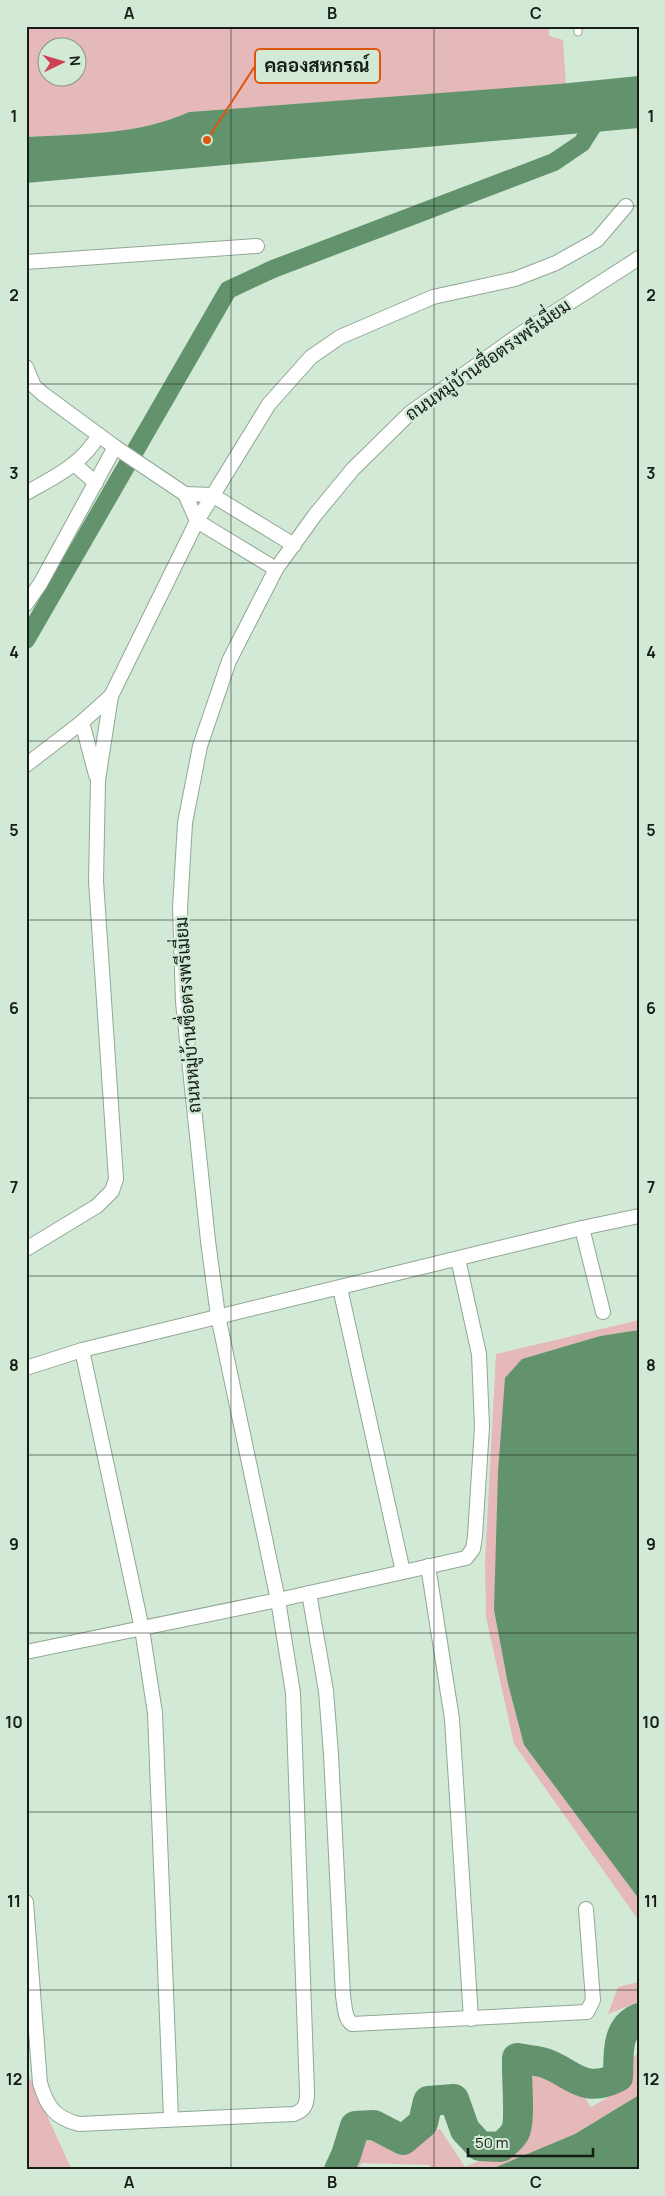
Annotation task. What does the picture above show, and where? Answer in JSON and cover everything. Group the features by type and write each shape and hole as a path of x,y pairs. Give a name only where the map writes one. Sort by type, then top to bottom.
{"street":[{"path":"26,1250 97,1206 112,1191 116,1180 96,881 98,780 111,696 197,521 269,404 311,358 340,337 433,297 515,279 542,269 596,240 626,206"},
{"path":"26,262 258,246"},
{"name":"ถนนหมู่บ้านซื่อตรงพรีเมี่ยม","path":"171,2118 294,2114 304,2108 307,2103 293,1693 278,1600 218,1316 208,1241 183,1002 180,908 185,823 200,746 229,661 261,595 276,569 353,469 410,413 519,335 639,258"},
{"path":"26,367 30,388 185,494 212,495 294,545"},
{"path":"26,492 62,473 74,464 86,454 99,435"},
{"path":"26,604 40,584 116,447"},
{"path":"74,464 96,483"},
{"path":"185,494 197,521 276,569"},
{"path":"26,765 82,722 111,696"},
{"path":"82,722 98,780"},
{"path":"26,1368 82,1350 218,1316 639,1216"},
{"path":"582,1228 603,1312"},
{"path":"26,1652 278,1600 466,1558 473,1549 475,1536 482,1427 479,1354 458,1259"},
{"path":"340,1288 403,1572"},
{"path":"26,1902 40,2083 45,2099 52,2110 68,2121 79,2124 171,2118 158,1750 152,1688 142,1629 82,1350"},
{"path":"428,1566 452,1719 471,2019"},
{"path":"309,1592 327,1709 343,1996 346,2017 352,2024 588,2012 593,2000 586,1909"}],"shaded area":[{"path":"26,26 549,26 549,36 563,40 566,84 189,112 170,120 150,125 88,134 26,137"},
{"path":"639,76 639,128 26,183 26,137 88,134 130,129 170,120 189,112 559,84"},
{"path":"639,1320 639,1330 600,1336 522,1359 494,1610 508,1684 524,1745 639,1899 639,1921 514,1744 486,1617 485,1562 496,1354"},
{"path":"639,1330 639,1899 524,1745 508,1684 494,1610 498,1472 505,1378 522,1359 600,1336"},
{"path":"639,1982 639,2002 608,2014 618,1987"},
{"path":"639,2053 639,2095 575,2134 489,2170 430,2170 430,2165 361,2163 359,2170 323,2170 326,2169 339,2146 440,2129 465,2167 521,2142 505,2082 558,2059 591,2107 623,2089 632,2057"},
{"path":"26,2070 72,2170 26,2170"},
{"path":"639,2095 639,2170 489,2170 575,2134"}],"waterway":[{"path":"26,640 228,290 273,269 554,162 582,143 601,113"},
{"path":"339,2170 355,2126 374,2125 403,2140 423,2123 428,2101 454,2099 465,2130 480,2146 501,2147 512,2136 517,2127 517,2058 545,2063 587,2083 606,2082 618,2077 622,2036 626,2028 639,2018"}],"place":[{"name":"คลองสหกรณ์","path":"207,140"}]}
